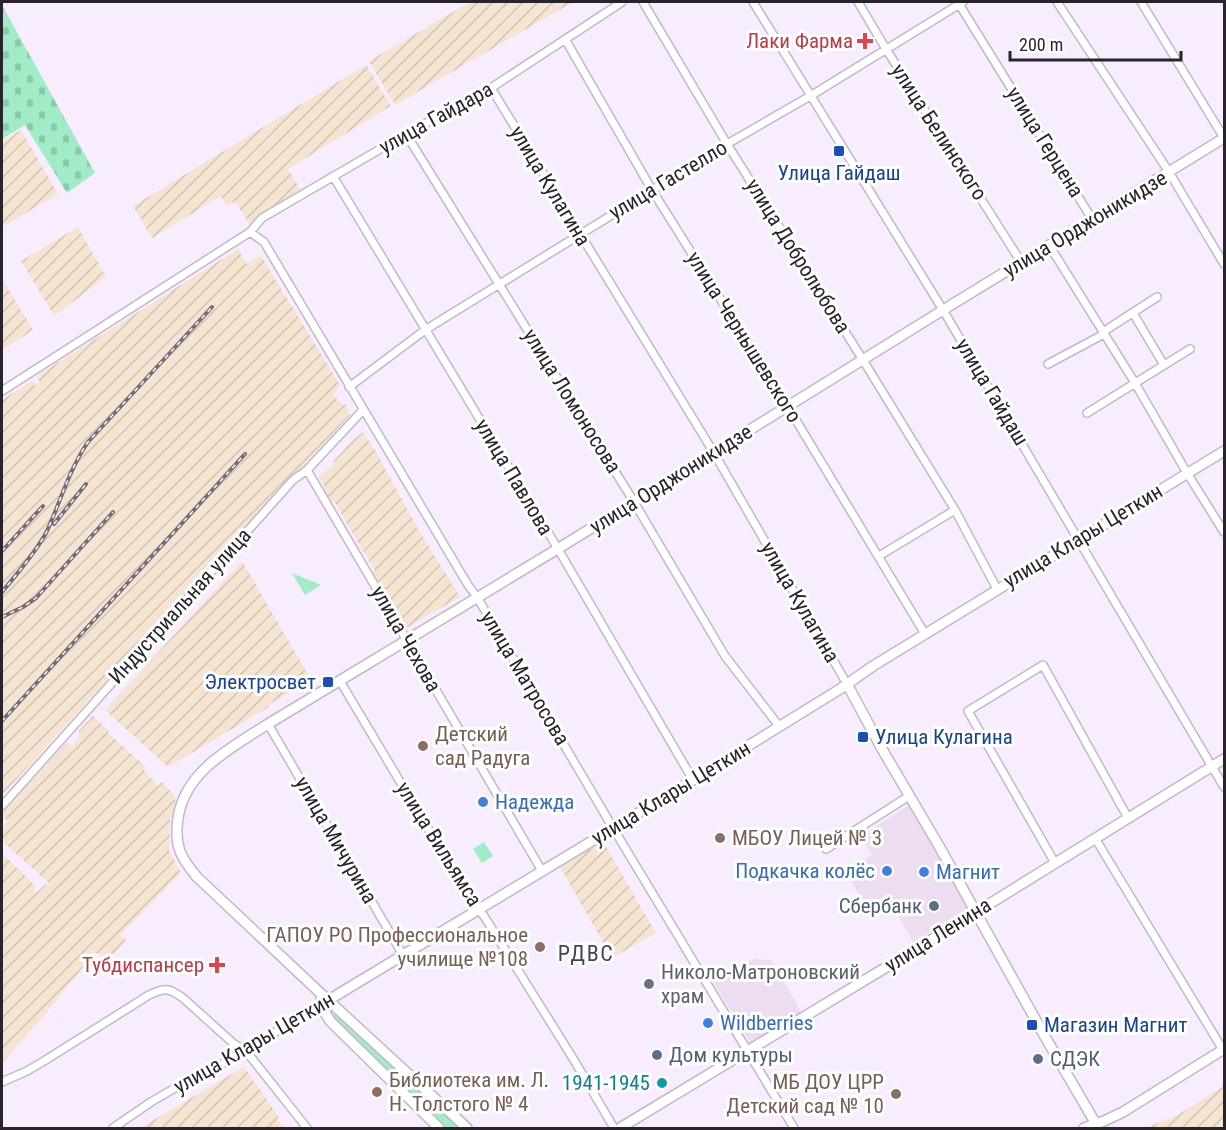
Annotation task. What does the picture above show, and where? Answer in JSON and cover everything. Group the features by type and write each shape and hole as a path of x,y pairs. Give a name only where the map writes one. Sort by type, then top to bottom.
{"street":[{"name":"улица Гайдара","path":"249,232 262,218 406,134 491,88 622,2"},
{"name":"улица Добролюбова","path":"643,2 727,144 955,510 997,589"},
{"name":"улица Гайдаш","path":"753,2 943,310 1224,787"},
{"name":"улица Белинского","path":"858,2 1022,262"},
{"path":"1057,2 1169,172 1224,264"},
{"path":"1141,2 1224,138"},
{"name":"улица Гастелло","path":"349,387 425,330 961,3"},
{"name":"улица Герцена","path":"961,3 1092,219"},
{"name":"улица Чернышевского","path":"565,39 652,190 788,407 925,634"},
{"name":"улица Кулагина","path":"491,88 714,453 1096,1124"},
{"name":"улица Ломоносова","path":"406,134 634,502 725,656 779,726"},
{"name":"улица Орджоникидзе","path":"326,1002 316,989 197,877 183,859 176,831 181,805 189,786 208,765 268,724 558,549 1224,138"},
{"name":"улица Павлова","path":"333,176 558,549 693,780"},
{"path":"2,391 249,232"},
{"name":"улица Матросова","path":"249,232 264,242 794,1128"},
{"path":"1049,245 1224,532"},
{"path":"1048,364 1104,333 1156,297"},
{"path":"1132,313 1164,365"},
{"path":"1087,413 1190,349"},
{"name":"Индустриальная улица","path":"2,806 293,480 307,470 363,410"},
{"name":"улица Клары Цеткин","path":"113,1128 192,1077 246,1051 693,780 997,589 1224,451"},
{"name":"улица Чехова","path":"307,470 542,871"},
{"path":"879,556 955,510"},
{"path":"1055,863 968,711 1043,665 1128,818"},
{"name":"улица Вильямса","path":"340,681 469,897 484,916 614,1128"},
{"name":"улица Мичурина","path":"268,724 403,955"},
{"name":"улица Ленина","path":"620,1128 1224,759"},
{"path":"826,849 909,796"},
{"path":"1084,1128 1123,1112 1224,1049 1095,838"},
{"path":"2,1082 27,1071 149,995 166,989 174,991 234,1044 246,1051 307,1128"},
{"path":"439,1128 330,1021 324,1011 326,1002 467,1128"}],"shaded area":[{"path":"470,2 573,2 395,105 369,61"},
{"path":"366,65 391,106 288,169 302,192 249,224 235,201 227,206 221,196 152,238 133,206"},
{"path":"21,130 58,194 2,227 2,141"},
{"path":"78,227 106,277 54,316 21,261"},
{"path":"238,249 247,264 261,256 340,385 333,395 343,405 345,404 350,415 2,795 2,400 32,381 36,386 40,382 37,378 41,373"},
{"path":"2,279 33,330 2,350"},
{"path":"363,432 460,597 406,628 334,501 332,502 323,488 325,487 319,477"},
{"path":"242,561 310,678 305,681 306,683 268,705 269,707 168,767 105,710"},
{"path":"93,716 109,731 108,733 146,767 144,770 158,786 162,782 174,795 177,806 175,816 170,818 169,851 181,873 120,935 126,940 107,962 95,952 2,1063 2,853 36,887 33,890 36,893 49,883 2,841 2,829 8,821 3,817 4,810 67,743 73,746 79,737 79,731"},
{"path":"909,805 971,908 913,942 891,903 865,905 844,870 872,855 861,836"},
{"path":"603,842 656,933 612,958 560,867"},
{"path":"754,959 771,960 802,1013 751,1045 714,983"},
{"path":"244,1067 279,1117 277,1119 284,1128 140,1128"},
{"path":"1224,1086 1224,1128 1144,1128 1176,1116"}],"green space":[{"path":"2,5 95,173 67,193 25,125 2,139"},
{"path":"292,573 321,585 305,595"},
{"path":"484,842 493,856 482,863 473,849"},
{"path":"338,1011 461,1128 445,1128 330,1018"}],"railway":[{"path":"2,592 43,539 70,474 88,442 212,307"},
{"path":"2,721 245,454"},
{"path":"54,524 86,484"},
{"path":"2,551 43,506"},
{"path":"2,617 36,598 113,512"}],"place":[{"name":"Лаки Фарма","path":"865,41"},
{"name":"Улица Гайдаш","path":"839,151"},
{"name":"Электросвет","path":"328,682"},
{"name":"Улица Кулагина","path":"863,737"},
{"name":"Детский сад Радуга","path":"423,746"},
{"name":"Надежда","path":"483,802"},
{"name":"МБОУ Лицей № 3","path":"720,838"},
{"name":"Подкачка колёс","path":"887,871"},
{"name":"Магнит","path":"924,872"},
{"name":"Сбербанк","path":"934,906"},
{"name":"ГАПОУ РО Профессиональное училище №108","path":"540,947"},
{"name":"Тубдиспансер","path":"217,965"},
{"name":"Николо-Матроновский храм","path":"649,984"},
{"name":"Wildberries","path":"708,1023"},
{"name":"Магазин Магнит","path":"1032,1025"},
{"name":"Дом культуры","path":"657,1055"},
{"name":"СДЭК","path":"1038,1059"},
{"name":"1941-1945","path":"662,1083"},
{"name":"Библиотека им. Л. Н. Толстого № 4","path":"377,1092"},
{"name":"МБ ДОУ ЦРР Детский сад № 10","path":"896,1094"}],"district":[{"name":"РДВС","path":"586,953"}]}
